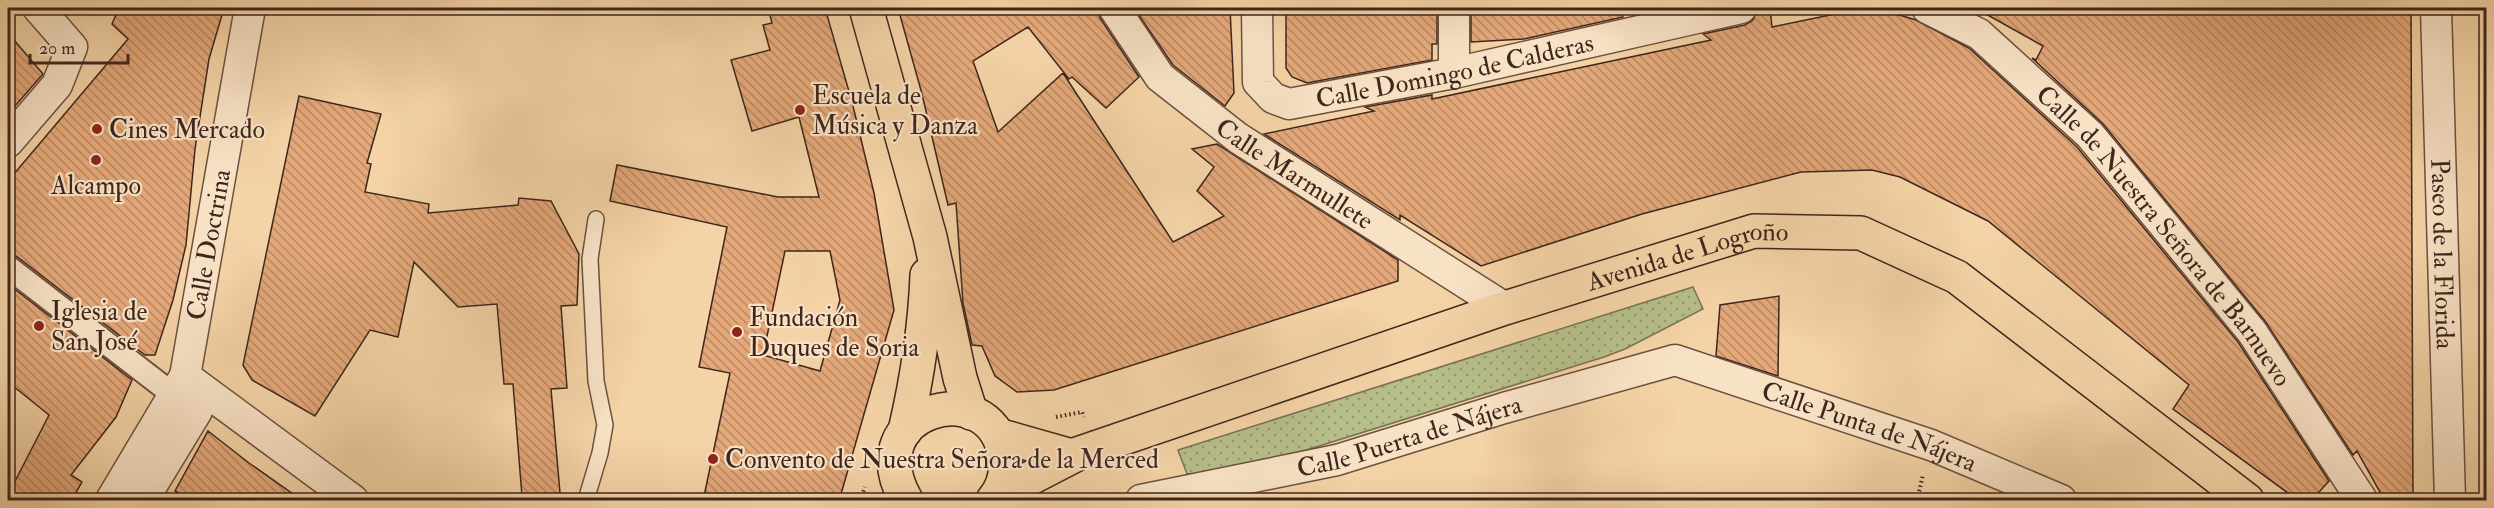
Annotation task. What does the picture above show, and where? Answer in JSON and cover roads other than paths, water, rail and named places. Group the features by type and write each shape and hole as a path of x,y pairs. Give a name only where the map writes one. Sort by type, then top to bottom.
{"main road":[{"path":"866,8 930,237 960,378 971,412"},
{"name":"Avenida de Logroño","path":"995,498 1083,452 1506,308 1754,231 1861,233 1957,277 2247,501"},
{"path":"881,501 894,466 896,448 905,431 915,387 926,310 930,237"},
{"path":"905,431 918,418 935,410 953,408 971,412 986,422 998,435 1006,465 1004,480 995,498"},
{"path":"998,435 1083,452"},
{"path":"894,466 897,485 906,501"}],"street":[{"path":"8,142 57,85 72,47 38,8"},
{"name":"Calle Doctrina","path":"111,501 180,386 250,8"},
{"name":"Calle Marmullete","path":"1114,8 1160,77 1238,138 1506,308"},
{"name":"Calle Domingo de Calderas","path":"1257,8 1258,82 1273,98 1289,104 1454,74 1742,8"},
{"path":"1454,8 1454,74"},
{"name":"Calle de Nuestra Señora de Barnuevo","path":"1927,8 1979,34 2090,135 2252,332 2362,501"},
{"name":"Paseo de la Florida","path":"2436,8 2450,501"},
{"path":"8,267 180,386 353,501"},
{"name":"Calle Puerta de Nájera","path":"1141,501 1337,460 1504,408 1675,360"},
{"name":"Calle Punta de Nájera","path":"1675,360 1931,445 2061,501"},
{"name":"Calle Doctrina","path":"143,501 197,411 180,386"}],"lane":[{"path":"586,501 600,453 605,425 596,381 590,259 596,219"}],"place":[{"name":"Escuela de Música y Danza","path":"800,110"},
{"name":"Cines Mercado","path":"97,129"},
{"name":"Alcampo","path":"96,160"},
{"name":"Iglesia de San José","path":"39,326"},
{"name":"Fundación Duques de Soria","path":"737,332"},
{"name":"Convento de Nuestra Señora de la Merced","path":"713,459"}]}
